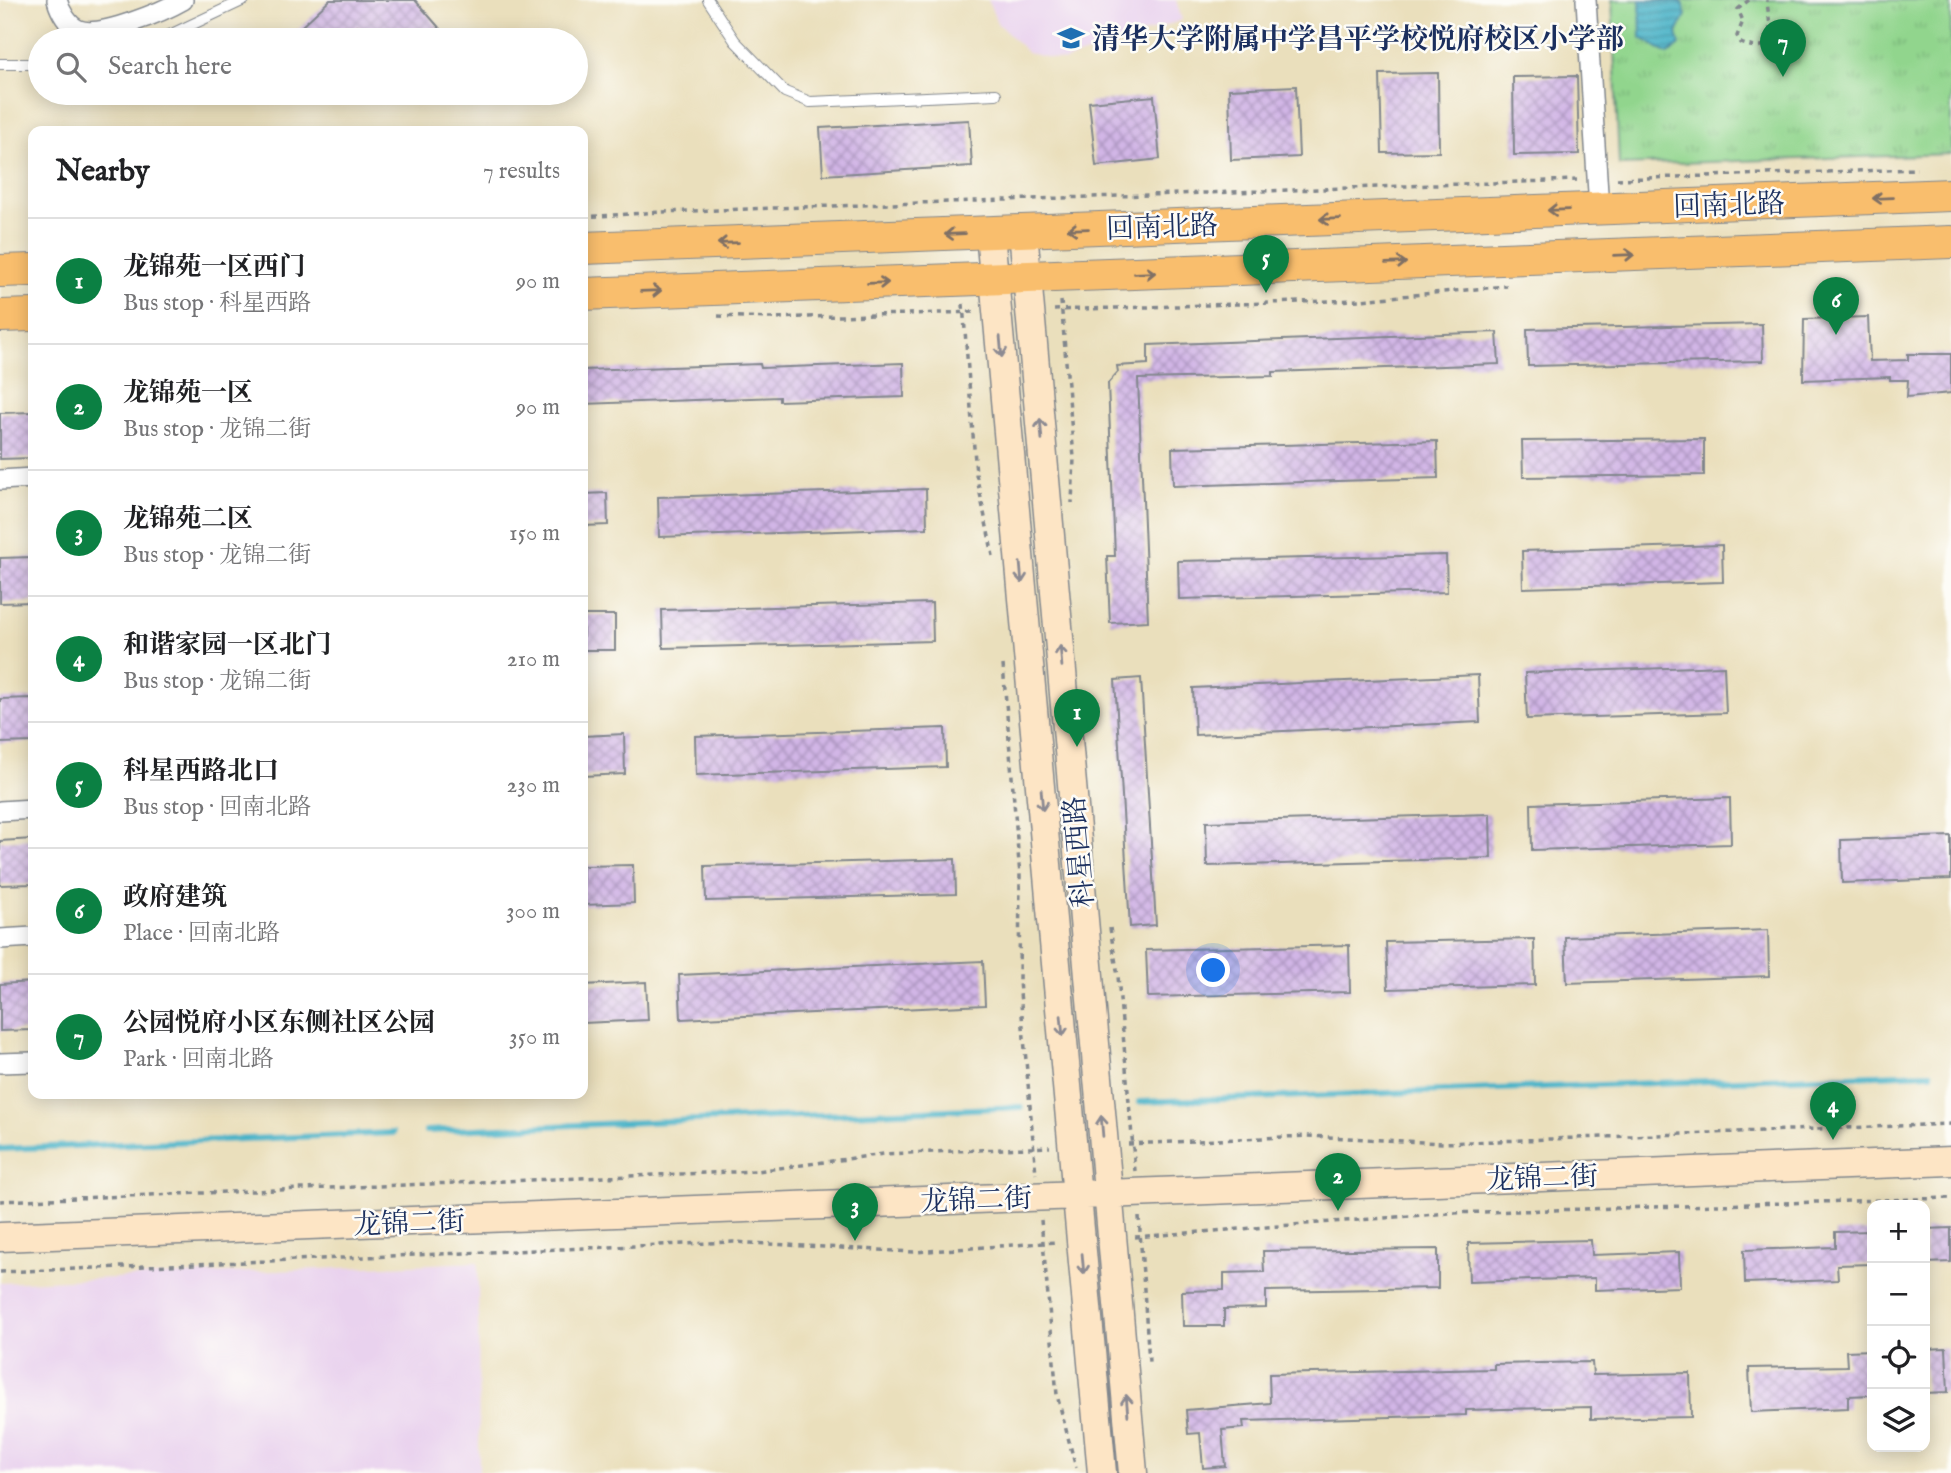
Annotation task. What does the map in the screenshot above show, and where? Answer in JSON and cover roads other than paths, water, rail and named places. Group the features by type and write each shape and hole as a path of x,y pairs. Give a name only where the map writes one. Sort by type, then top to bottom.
{"main road":[{"name":"回南北路","path":"588,248 990,233 1598,194 1951,195"},
{"name":"回南北路","path":"588,294 1951,242"},
{"path":"0,271 28,270"},
{"path":"0,316 28,315"}],"street":[{"path":"57,0 76,28"},
{"path":"107,28 183,0"},
{"path":"1586,0 1598,194"},
{"name":"科星西路","path":"1023,231 1133,1473"},
{"name":"科星西路","path":"990,233 1102,1473"},
{"path":"0,480 28,478"},
{"path":"0,811 28,809"},
{"path":"0,939 28,937"},
{"path":"0,1063 28,1062"},
{"name":"龙锦二街","path":"0,1237 1951,1161"}],"lane":[{"path":"184,28 244,0"},
{"path":"708,0 735,41 785,92 810,102 996,94"},
{"path":"0,64 28,64"}],"water":[{"path":"1640,0 1682,2 1686,15 1677,33 1680,45 1668,54 1641,38"}],"waterway":[{"path":"1139,1102 1931,1073"},
{"path":"426,1131 1021,1107"},
{"path":"0,1149 393,1133"}],"place":[{"name":"清华大学附属中学昌平学校悦府校区小学部","path":"1071,38"},
{"name":"公园悦府小区东侧社区公园","path":"1783,77"},
{"name":"科星西路北口","path":"1266,293"},
{"name":"政府建筑","path":"1836,335"},
{"name":"龙锦苑一区西门","path":"1077,747"},
{"name":"和谐家园一区北门","path":"1833,1140"},
{"name":"龙锦苑一区","path":"1338,1211"},
{"name":"龙锦苑二区","path":"855,1241"}]}
